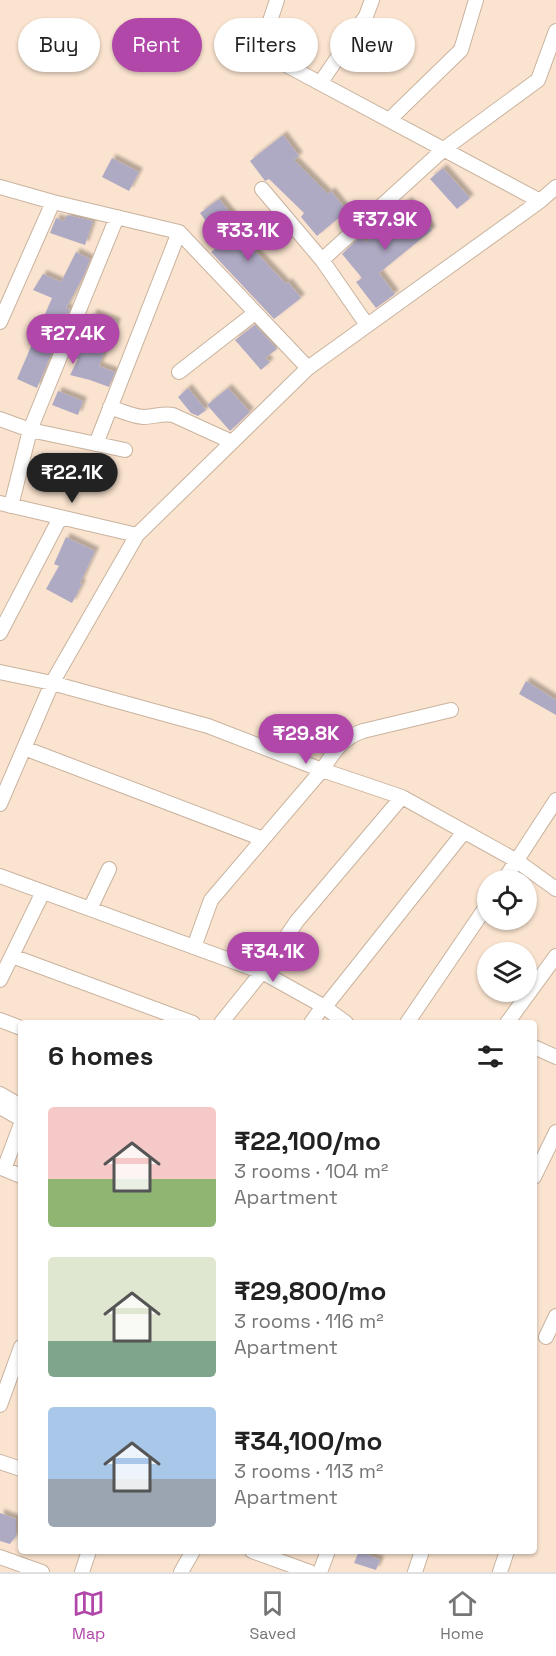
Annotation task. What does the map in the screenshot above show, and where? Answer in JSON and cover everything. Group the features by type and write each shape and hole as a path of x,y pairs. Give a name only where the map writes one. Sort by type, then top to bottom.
{"street":[{"path":"277,0 260,51 540,201"},
{"path":"321,82 366,16 372,0"},
{"path":"389,120 461,50 476,0"},
{"path":"322,260 444,150 538,80 556,31"},
{"path":"0,187 179,232 308,368"},
{"path":"0,804 52,683 137,535 308,368 540,201 556,187"},
{"path":"262,189 322,260 367,325"},
{"path":"0,322 53,202"},
{"path":"117,217 30,430 5,504 137,535"},
{"path":"96,444 179,232"},
{"path":"179,372 255,313"},
{"path":"110,407 137,416 173,415 232,442"},
{"path":"0,418 30,430 125,450"},
{"path":"0,633 6,608 60,518"},
{"path":"0,672 52,683 208,726 322,770 402,797 517,861 556,889"},
{"path":"194,947 211,900 322,770 337,747 353,734 451,710"},
{"path":"24,748 263,839"},
{"path":"223,1020 262,972 297,921 402,797"},
{"path":"511,870 556,800"},
{"path":"313,1020 464,832"},
{"path":"90,909 109,868"},
{"path":"0,876 262,972 324,1007 342,1020"},
{"path":"0,980 43,892"},
{"path":"409,1020 477,920"},
{"path":"12,956 185,1020"},
{"path":"509,1020 556,956"},
{"path":"0,1020 18,1027"},
{"path":"537,1048 556,1057"},
{"path":"0,1094 18,1104"},
{"path":"0,1107 18,1117"},
{"path":"18,1131 1,1172 18,1175"},
{"path":"537,1171 556,1132"},
{"path":"546,1336 556,1316"},
{"path":"0,1405 18,1355"},
{"path":"0,1462 18,1468"},
{"path":"82,1572 88,1554"},
{"path":"181,1572 191,1554"},
{"path":"260,1554 310,1572"},
{"path":"320,1572 327,1554"},
{"path":"415,1572 421,1554"},
{"path":"500,1572 506,1554"},
{"path":"0,1557 42,1572"}],"building":[{"path":"283,135 299,156 294,160 328,194 331,191 347,211 317,236 301,217 304,213 269,179 265,181 250,161"},
{"path":"112,158 139,172 129,191 102,177"},
{"path":"443,168 470,198 457,209 430,179"},
{"path":"219,199 257,246 253,249 286,284 288,282 301,298 274,319 211,252 222,243 200,213"},
{"path":"408,201 432,230 379,273 395,294 376,308 356,282 362,278 342,254 361,236 366,242 387,225 383,221"},
{"path":"67,215 93,221 85,245 50,233 56,218 64,221"},
{"path":"76,252 90,259 66,308 70,309 37,388 17,379 52,298 33,290 43,274 61,282"},
{"path":"93,313 117,322 112,337 87,327"},
{"path":"255,325 277,349 265,358 270,362 261,370 235,340"},
{"path":"81,344 104,353 99,366 115,372 109,387 70,375 78,359 75,358"},
{"path":"188,388 206,410 198,416 191,413 178,397"},
{"path":"228,388 250,412 230,431 207,405"},
{"path":"58,391 83,401 78,415 52,405"},
{"path":"66,537 95,551 72,603 46,589 59,566 54,564"},
{"path":"526,681 556,700 556,715 519,694"},
{"path":"0,1513 16,1519 16,1536 10,1544 0,1541"},
{"path":"358,1554 366,1554 380,1560 376,1570 354,1563"}]}
